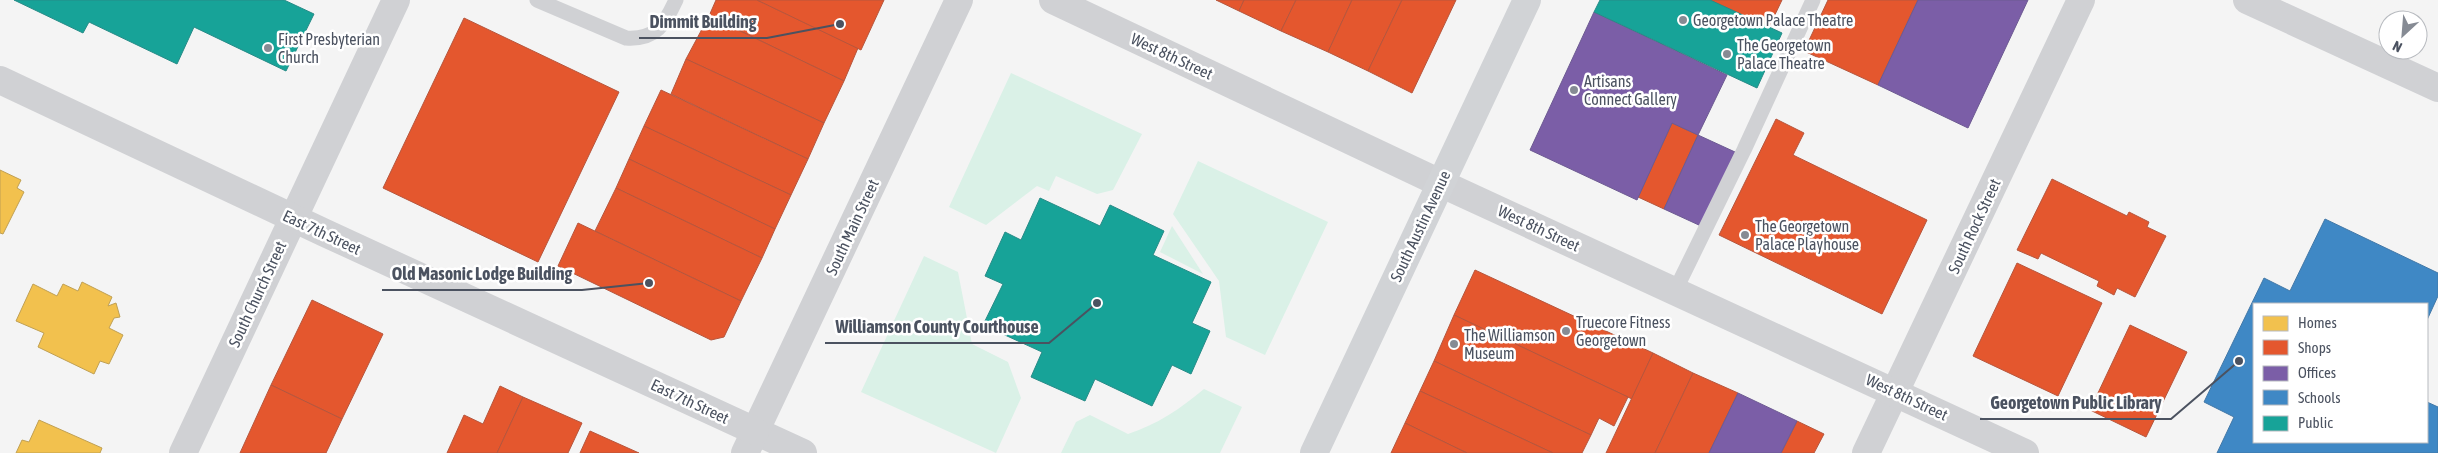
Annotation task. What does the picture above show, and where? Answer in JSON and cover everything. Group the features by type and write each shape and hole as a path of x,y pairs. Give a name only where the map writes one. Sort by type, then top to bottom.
{"main road":[{"name":"South Austin Avenue","path":"1314,453 1528,0"}],"street":[{"name":"South Church Street","path":"183,453 396,0"},
{"name":"South Main Street","path":"750,442 959,0"},
{"name":"West 8th Street","path":"1054,0 1440,183 2025,453"},
{"name":"South Rock Street","path":"1866,453 2081,0"},
{"path":"2247,0 2438,88"},
{"name":"East 7th Street","path":"0,80 292,218 750,442 803,453"}],"lane":[{"path":"537,0 626,38 640,39 666,23 676,0"},
{"path":"1675,291 1744,150 1813,0"}],"green space":[{"path":"1011,73 1142,134 1113,190 1097,194 1056,176 1049,191 1037,186 986,225 949,207"},
{"path":"1198,161 1328,222 1265,355 1226,337 1219,281 1173,214"},
{"path":"1172,226 1203,274 1160,252"},
{"path":"924,256 958,272 972,344 1008,362 1021,398 996,453 861,392"},
{"path":"1204,389 1242,407 1220,453 1061,453 1076,422 1090,415 1128,434 1149,426 1168,415"}],"building: Homes":[{"path":"0,170 21,180 17,188 24,192 3,234 0,233"},
{"path":"82,282 112,297 108,306 116,303 120,317 114,318 109,328 123,335 109,364 100,361 94,374 38,347 44,333 16,321 33,284 57,296 63,284 78,291"},
{"path":"39,420 102,448 100,453 16,453 22,440 29,442"}],"building: Shops":[{"path":"716,0 757,0 858,48 844,81 709,16"},
{"path":"757,0 884,0 861,50"},
{"path":"1216,0 1244,0 1239,11"},
{"path":"1244,0 1296,0 1281,31 1239,11"},
{"path":"1296,0 1352,0 1328,52 1281,31"},
{"path":"1352,0 1402,0 1368,71 1328,52"},
{"path":"1402,0 1456,0 1412,93 1368,71"},
{"path":"1710,0 1782,0 1769,27"},
{"path":"1828,0 1918,0 1878,85 1804,51"},
{"path":"709,16 844,81 824,123 686,59"},
{"path":"464,18 619,92 538,262 383,188"},
{"path":"686,59 824,123 808,159 671,94"},
{"path":"661,90 808,159 791,195 644,126"},
{"path":"1776,119 1804,133 1793,155 1927,220 1882,314 1719,235"},
{"path":"1672,123 1698,135 1664,209 1638,197"},
{"path":"644,126 791,195 775,229 629,159"},
{"path":"629,159 775,229 762,258 616,188"},
{"path":"2052,179 2127,216 2129,212 2149,222 2147,227 2166,236 2135,297 2117,288 2114,295 2097,286 2099,281 2041,253 2038,259 2017,250"},
{"path":"616,188 762,258 741,301 595,231"},
{"path":"578,223 741,301 724,337 711,340 558,266"},
{"path":"2017,263 2102,303 2058,396 1973,356"},
{"path":"1475,270 1653,353 1632,399 1454,315"},
{"path":"312,300 383,334 342,419 271,385"},
{"path":"1454,315 1628,397 1614,426 1599,418 1591,435 1434,361"},
{"path":"2130,325 2187,352 2146,437 2090,410"},
{"path":"1653,353 1693,373 1655,453 1606,453"},
{"path":"1434,361 1591,435 1582,453 1553,453 1420,391"},
{"path":"1693,373 1738,393 1709,453 1655,453"},
{"path":"271,385 342,419 326,453 240,453"},
{"path":"500,386 523,397 497,453 447,453 464,415 483,424"},
{"path":"1420,391 1553,453 1467,453 1405,423"},
{"path":"523,397 582,423 568,453 497,453"},
{"path":"1797,421 1824,434 1814,453 1781,453"},
{"path":"1405,423 1467,453 1391,453"},
{"path":"590,431 639,453 580,453"}],"building: Offices":[{"path":"1918,0 2028,0 1968,128 1878,85"},
{"path":"1594,12 1727,75 1698,135 1672,123 1637,200 1530,150"},
{"path":"1698,135 1735,152 1701,226 1664,209"},
{"path":"1738,393 1797,421 1781,453 1709,453"}],"building: Schools":[{"path":"2325,219 2438,273 2438,296 2428,318 2428,303 2253,303 2253,443 2428,443 2428,402 2438,407 2438,453 2217,453 2234,417 2204,402 2264,278 2290,291"}],"building: Public":[{"name":"First Presbyterian Church","path":"14,0 284,0 314,14 286,71 194,27 177,64 89,22 83,33"},
{"name":"The Georgetown Palace Theatre","path":"1600,0 1710,0 1782,33 1757,88 1594,12"},
{"path":"1040,198 1100,226 1110,205 1164,231 1153,255 1211,282 1192,323 1210,331 1191,374 1172,365 1152,406 1095,379 1085,401 1031,377 1042,352 983,325 1003,284 985,276 1005,232 1021,240"}],"place":[{"name":"Georgetown Palace Theatre","path":"1683,20"},
{"name":"Dimmit Building","path":"840,24"},
{"name":"First Presbyterian Church","path":"268,48"},
{"name":"The Georgetown Palace Theatre","path":"1727,54"},
{"name":"Artisans Connect Gallery","path":"1574,90"},
{"name":"The Georgetown Palace Playhouse","path":"1745,235"},
{"name":"Old Masonic Lodge Building","path":"649,283"},
{"name":"Williamson County Courthouse","path":"1097,303"},
{"name":"Truecore Fitness Georgetown","path":"1566,331"},
{"name":"The Williamson Museum","path":"1454,344"},
{"name":"Georgetown Public Library","path":"2239,361"}]}
